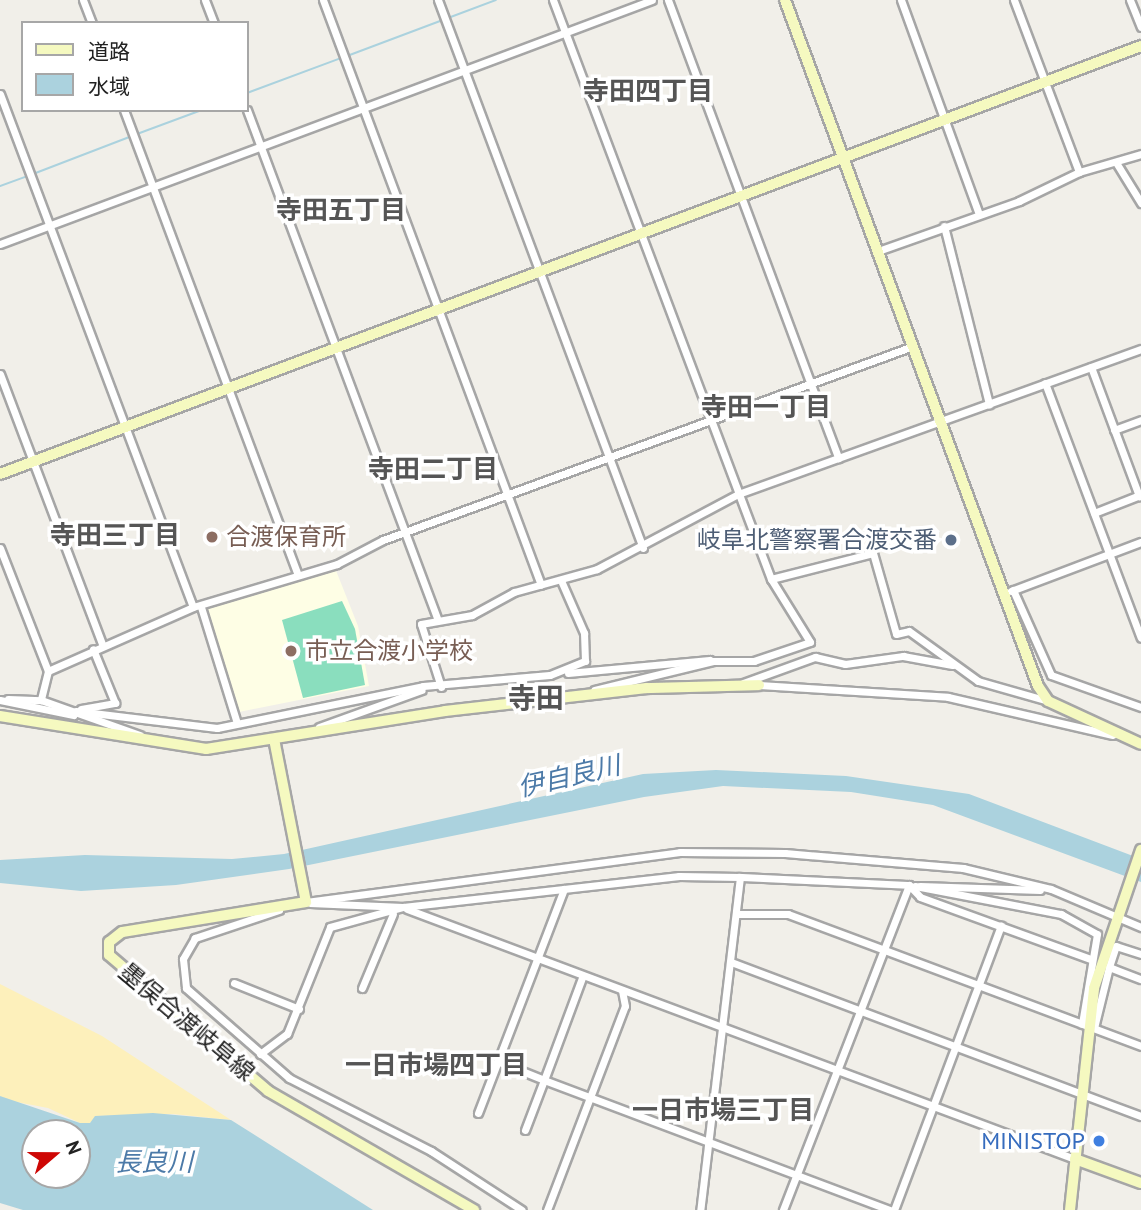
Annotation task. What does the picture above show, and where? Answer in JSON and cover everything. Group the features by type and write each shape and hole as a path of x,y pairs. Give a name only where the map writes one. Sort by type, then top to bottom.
{"street":[{"path":"83,0 91,21"},
{"path":"205,0 213,21"},
{"path":"323,0 541,585"},
{"path":"438,0 643,548"},
{"path":"1,699 75,712 217,727 437,686 713,661 754,661 810,642 771,579 553,0"},
{"path":"0,244 652,0"},
{"path":"668,0 838,458"},
{"path":"785,0 941,420 1010,591 1048,701"},
{"path":"901,0 979,214"},
{"path":"1014,0 1079,172"},
{"path":"1130,0 1141,27"},
{"path":"0,474 1141,46"},
{"path":"0,94 192,607"},
{"path":"125,112 298,575"},
{"path":"248,112 437,618"},
{"path":"878,251 979,214 1079,172 1117,164 1141,154"},
{"path":"1117,164 1141,203"},
{"path":"944,226 989,404"},
{"path":"48,671 102,644 192,607 201,607 298,575 913,345"},
{"path":"437,686 421,624 437,618 472,615 541,585 562,583 643,548 738,494 1141,349"},
{"path":"1091,367 1140,495 1094,513"},
{"path":"0,374 102,644"},
{"path":"1045,383 1141,638"},
{"path":"1114,430 1141,420"},
{"path":"1010,591 1141,542"},
{"path":"0,548 48,671 41,700"},
{"path":"771,579 873,553 896,634 909,631 953,666 978,681 1048,701 1139,743"},
{"path":"550,675 586,661 584,633 562,583"},
{"path":"1010,591 1051,675 1141,707"},
{"path":"201,607 237,723"},
{"path":"75,712 115,703 93,649"},
{"path":"738,685 815,657 845,664 903,656 953,666"},
{"path":"573,698 713,661"},
{"path":"306,734 445,711 573,698 759,685 948,697 1004,706 1139,743"},
{"path":"0,716 206,749 275,743 437,686"},
{"path":"1,699 41,700 152,742"},
{"path":"275,743 306,902"},
{"path":"1088,1026 1100,959 1141,850"},
{"path":"306,902 680,852 907,861 964,868 1051,889 1118,911 1141,927"},
{"path":"306,902 403,907 679,876 1051,889"},
{"path":"700,1210 721,1030 739,914 740,877"},
{"path":"912,885 920,897 1090,959"},
{"path":"783,1210 835,1073 863,1010 883,950 912,885"},
{"path":"912,885 1075,920 1097,934 1090,959 1088,1026 1070,1210"},
{"path":"478,1113 564,889"},
{"name":"墨俣合渡岐阜線","path":"306,902 280,910 221,913 122,932 109,942 109,955 268,1091 474,1210"},
{"path":"260,1054 287,1034 330,927 393,914 403,907"},
{"path":"403,907 535,960 622,990 835,1073 1141,1183"},
{"path":"280,910 202,932 183,959 186,988 260,1054 300,1084 430,1151 522,1210"},
{"path":"362,988 393,914"},
{"path":"739,914 788,914 1141,1046"},
{"path":"497,1061 892,1210 1001,925"},
{"path":"1088,1026 1116,946 1141,954"},
{"path":"731,962 1141,1116"},
{"path":"1109,967 1141,979"},
{"path":"525,1130 582,978"},
{"path":"234,983 299,1009"},
{"path":"547,1210 625,1006 622,990"}],"shaded area":[{"name":"市立合渡小学校","path":"335,568 358,626 369,686 239,712 205,610"}],"sand":[{"path":"0,984 102,1036 231,1120 173,1114 96,1116 91,1122 91,1119 71,1119 48,1108 6,1100 0,1096"}],"green space":[{"path":"342,601 355,629 365,685 303,698 282,620"}],"water":[{"path":"716,770 846,776 969,794 1141,859 1141,882 933,805 851,792 723,786 644,797 289,869 176,885 81,891 0,883 0,860 85,855 232,859 284,854 643,774"},
{"name":"長良川","path":"0,1096 68,1119 21,1119 21,1189 91,1189 91,1122 95,1116 153,1113 231,1120 373,1210 23,1210 0,1203"}],"waterway":[{"path":"448,18 496,0"},
{"path":"347,56 443,20"},
{"path":"248,93 341,58"},
{"path":"137,134 197,112"},
{"path":"33,174 132,136"},
{"path":"0,186 27,176"}],"place":[{"name":"合渡保育所","path":"212,537"},
{"name":"岐阜北警察署合渡交番","path":"951,540"},
{"name":"市立合渡小学校","path":"291,651"},
{"name":"MINISTOP","path":"1099,1141"}],"district":[{"name":"寺田四丁目","path":"648,91"},
{"name":"寺田五丁目","path":"341,210"},
{"name":"寺田一丁目","path":"766,407"},
{"name":"寺田二丁目","path":"433,469"},
{"name":"寺田三丁目","path":"115,535"},
{"name":"寺田","path":"536,698"},
{"name":"一日市場四丁目","path":"436,1065"},
{"name":"一日市場三丁目","path":"723,1110"}],"water label":[{"name":"伊自良川","path":"569,776"}]}
